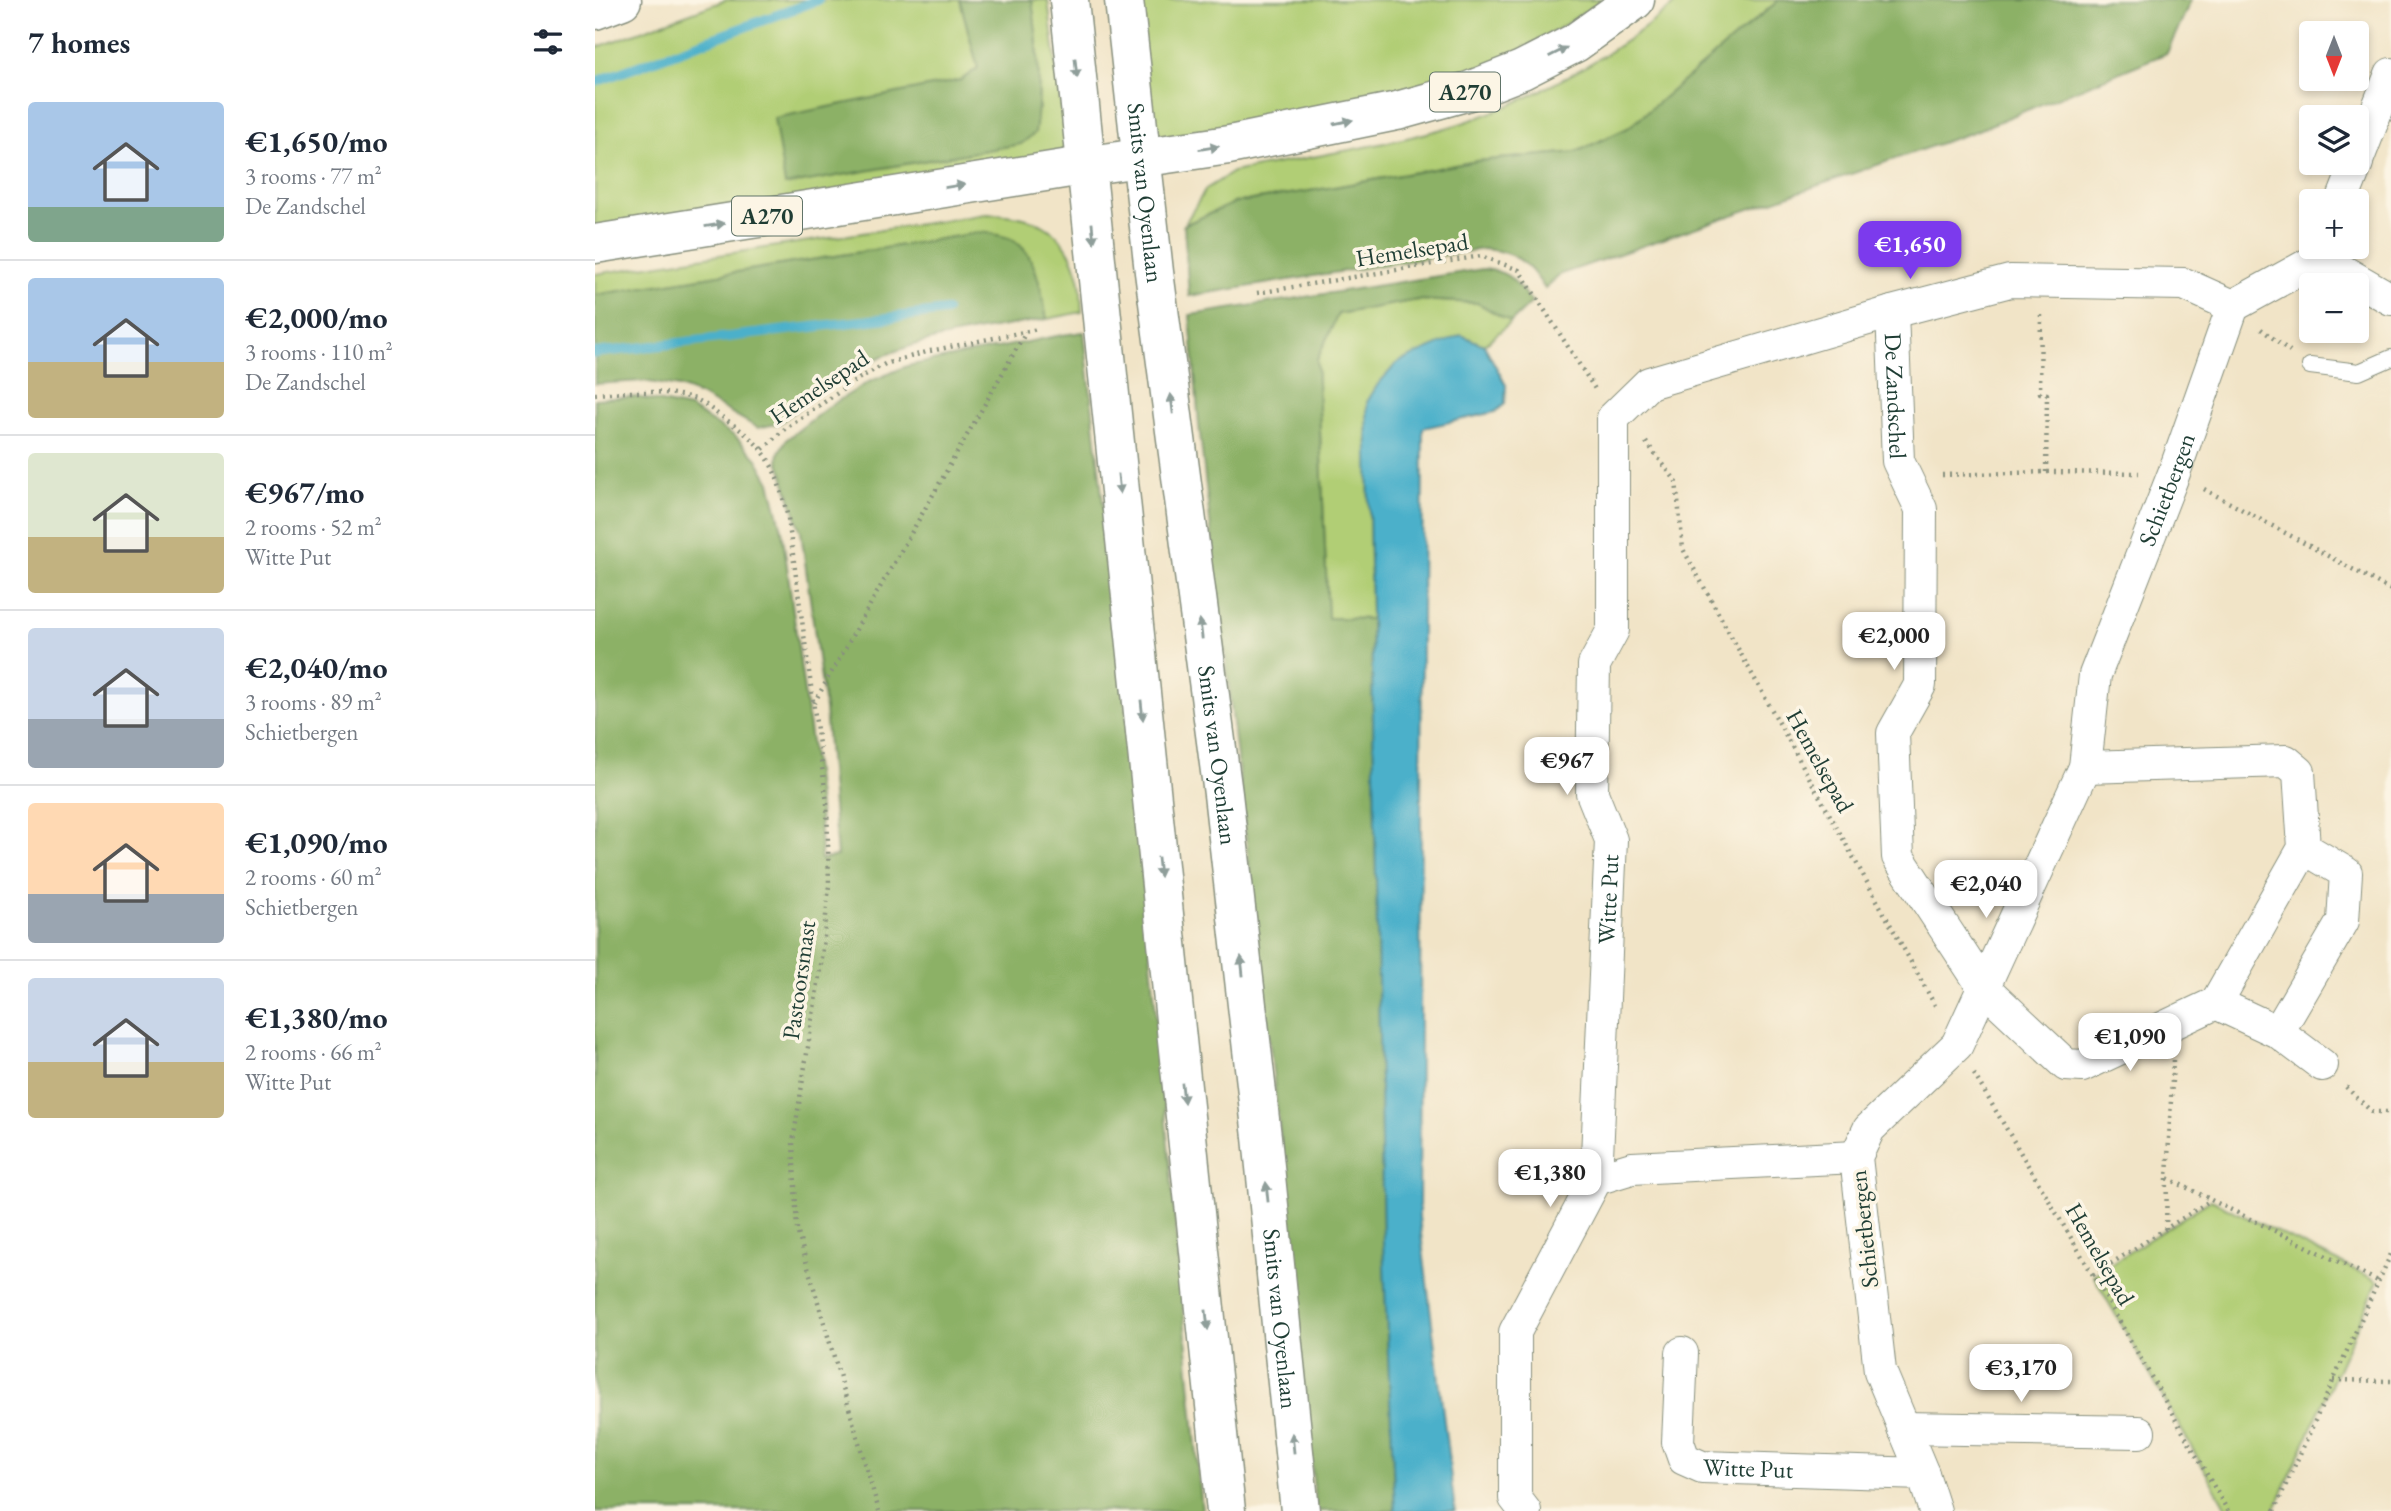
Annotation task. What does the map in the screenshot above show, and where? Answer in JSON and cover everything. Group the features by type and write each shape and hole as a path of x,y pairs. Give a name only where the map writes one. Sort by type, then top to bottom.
{"main road":[{"path":"595,10 622,0"},
{"path":"1069,0 1226,1511"},
{"name":"Smits van Oyenlaan","path":"1123,0 1223,794 1262,1137 1300,1511"},
{"name":"A270","path":"595,244 1086,165 1229,145 1397,111 1469,91 1522,70 1575,43 1635,0"}],"street":[{"path":"2369,131 2391,74"},
{"path":"2233,306 2310,259"},
{"path":"2332,259 2391,299"},
{"name":"De Zandschel","path":"1613,418 1649,383 1892,312 2010,281 2183,284 2233,306"},
{"name":"Schietbergen","path":"1935,1511 1923,1474 1880,1371 1856,1157 1869,1129 1957,1045 2085,767 2095,675 2174,473 2233,306"},
{"name":"De Zandschel","path":"1892,312 1898,461 1921,509 1920,685 1893,733 1898,857 1984,988"},
{"name":"Witte Put","path":"1525,1511 1515,1498 1515,1332 1596,1179 1611,840 1593,793 1594,666 1613,630 1613,418"},
{"path":"1984,988 2066,1065 2082,1066 2216,1003 2304,848 2299,772 2286,761 2085,767"},
{"path":"2279,1032 2343,921 2346,873 2304,848"},
{"path":"2216,1003 2279,1032 2322,1065"},
{"path":"1596,1179 1632,1168 1856,1157"},
{"name":"Witte Put","path":"1682,1353 1678,1442 1684,1459 1702,1467 1923,1474"},
{"path":"1903,1427 2139,1432"}],"lane":[{"path":"2310,366 2359,372 2391,358"}],"path":[{"name":"Hemelsepad","path":"1257,293 1481,256 1519,270 1613,418 1646,442 1676,481 1683,549 1957,1045 2228,1511"},
{"path":"2041,283 2040,393 2047,394 2046,472"},
{"path":"2233,306 2310,366"},
{"name":"Hemelsepad","path":"595,394 641,391 694,398 763,449 782,431 885,364 930,351 1038,329"},
{"path":"813,704 1025,332"},
{"name":"Pastoorsmast","path":"763,449 778,478 788,518 827,803 829,885 822,958 793,1142 797,1230 879,1511"},
{"path":"1912,487 1945,474 2174,473 2391,590"},
{"path":"2166,1229 2175,1023"},
{"path":"2322,1065 2372,1112 2391,1112"},
{"path":"2167,1178 2378,1281"},
{"path":"2093,1275 2211,1200"},
{"path":"2274,1511 2391,1254"},
{"path":"2333,1380 2391,1381"}],"green space":[{"path":"726,0 960,0 978,68 961,80 1039,109 1038,49 1032,0 1048,0 1066,145 1062,153 595,231 595,48"},
{"path":"960,0 1032,0 1038,66 1035,133 1021,144 785,185 774,118 961,80 978,68"},
{"path":"1137,0 1602,0 1515,53 1458,77 1388,95 1173,137 1161,136 1151,129"},
{"path":"1679,0 1779,0 1628,128 1576,152 1477,161 1234,203 1184,225 1206,189 1233,172 1390,142 1472,120 1567,77 1627,40"},
{"path":"1779,0 2191,0 2167,53 1973,132 1561,274 1545,289 1520,260 1504,252 1483,249 1189,296 1184,225 1234,203 1477,161 1576,152 1628,128"},
{"path":"986,214 1031,220 1055,234 1064,244 1078,274 1082,312 1047,319 1035,269 983,232 595,295 595,274"},
{"path":"983,232 1011,239 1027,253 1037,274 1047,319 953,335 885,355 842,378 780,423 758,428 700,395 679,387 643,381 595,384 595,295"},
{"path":"1483,269 1507,275 1532,302 1511,322 1477,303 1418,300 1338,314 1317,360 1328,618 1371,619 1383,1243 1395,1511 1316,1511 1280,1134 1199,425 1190,315"},
{"path":"1418,300 1477,303 1511,322 1484,345 1461,335 1367,402 1371,619 1328,618 1317,360 1337,314"},
{"path":"1084,332 1138,820 1202,1511 595,1511 595,399 636,397 690,408 736,437 757,459 770,482 782,530 813,757 819,806 821,860 837,856 825,709 801,532 778,460 779,452 786,440 828,407 869,382 907,366"},
{"path":"2211,1200 2378,1281 2274,1511 2228,1511 2093,1275"}],"water":[{"path":"1461,335 1484,345 1506,385 1505,404 1495,412 1423,428 1419,1217 1455,1511 1395,1511 1383,1243 1367,402 1378,384 1398,362"}],"waterway":[{"path":"595,82 818,0"},
{"path":"595,353 946,311"}]}
